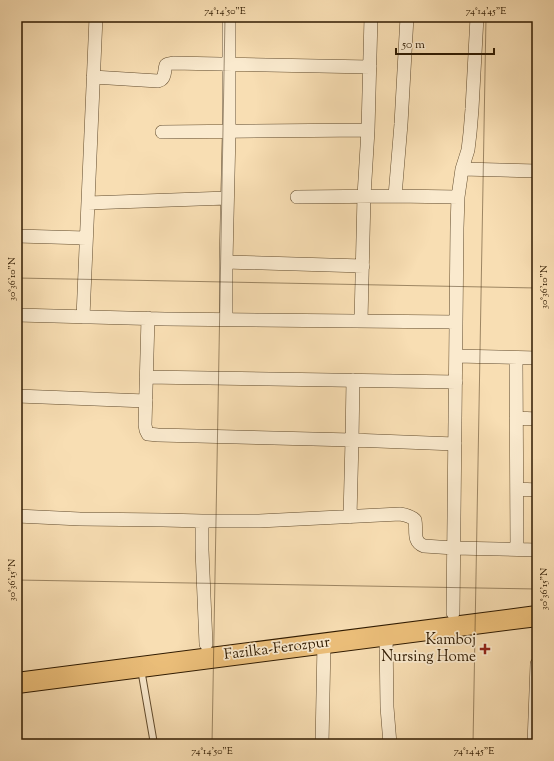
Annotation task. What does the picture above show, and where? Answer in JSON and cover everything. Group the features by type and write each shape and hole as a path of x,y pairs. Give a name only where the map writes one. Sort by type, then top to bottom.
{"main road":[{"name":"Fazilka-Ferozpur","path":"17,669 537,602"},
{"name":"Fazilka-Ferozpur","path":"17,682 537,616"}],"street":[{"path":"83,317 96,17"},
{"path":"226,319 230,17"},
{"path":"361,321 371,17"},
{"path":"395,196 407,17"},
{"path":"454,613 458,197 462,169 468,150 470,133 477,17"},
{"path":"93,77 158,81 164,77 166,66 173,63 370,67"},
{"path":"162,132 368,130"},
{"path":"462,169 537,171"},
{"path":"297,197 458,197"},
{"path":"88,203 227,198"},
{"path":"17,236 86,238"},
{"path":"226,262 362,266"},
{"path":"17,315 456,322"},
{"path":"148,318 146,377 146,430 148,434 455,444"},
{"path":"456,356 537,358"},
{"path":"516,358 517,549"},
{"path":"146,377 456,382"},
{"path":"350,517 353,380"},
{"path":"17,396 146,401"},
{"path":"516,418 537,419"},
{"path":"517,489 537,490"},
{"path":"17,516 80,519 259,521 400,514 415,520 416,538 420,545 454,548 537,550"},
{"path":"202,521 206,644"},
{"path":"386,635 387,707 390,744"},
{"path":"322,744 324,643"},
{"path":"534,744 537,664"}],"lane":[{"path":"141,666 154,744"}],"place":[{"name":"Kamboj Nursing Home","path":"485,649"}]}
